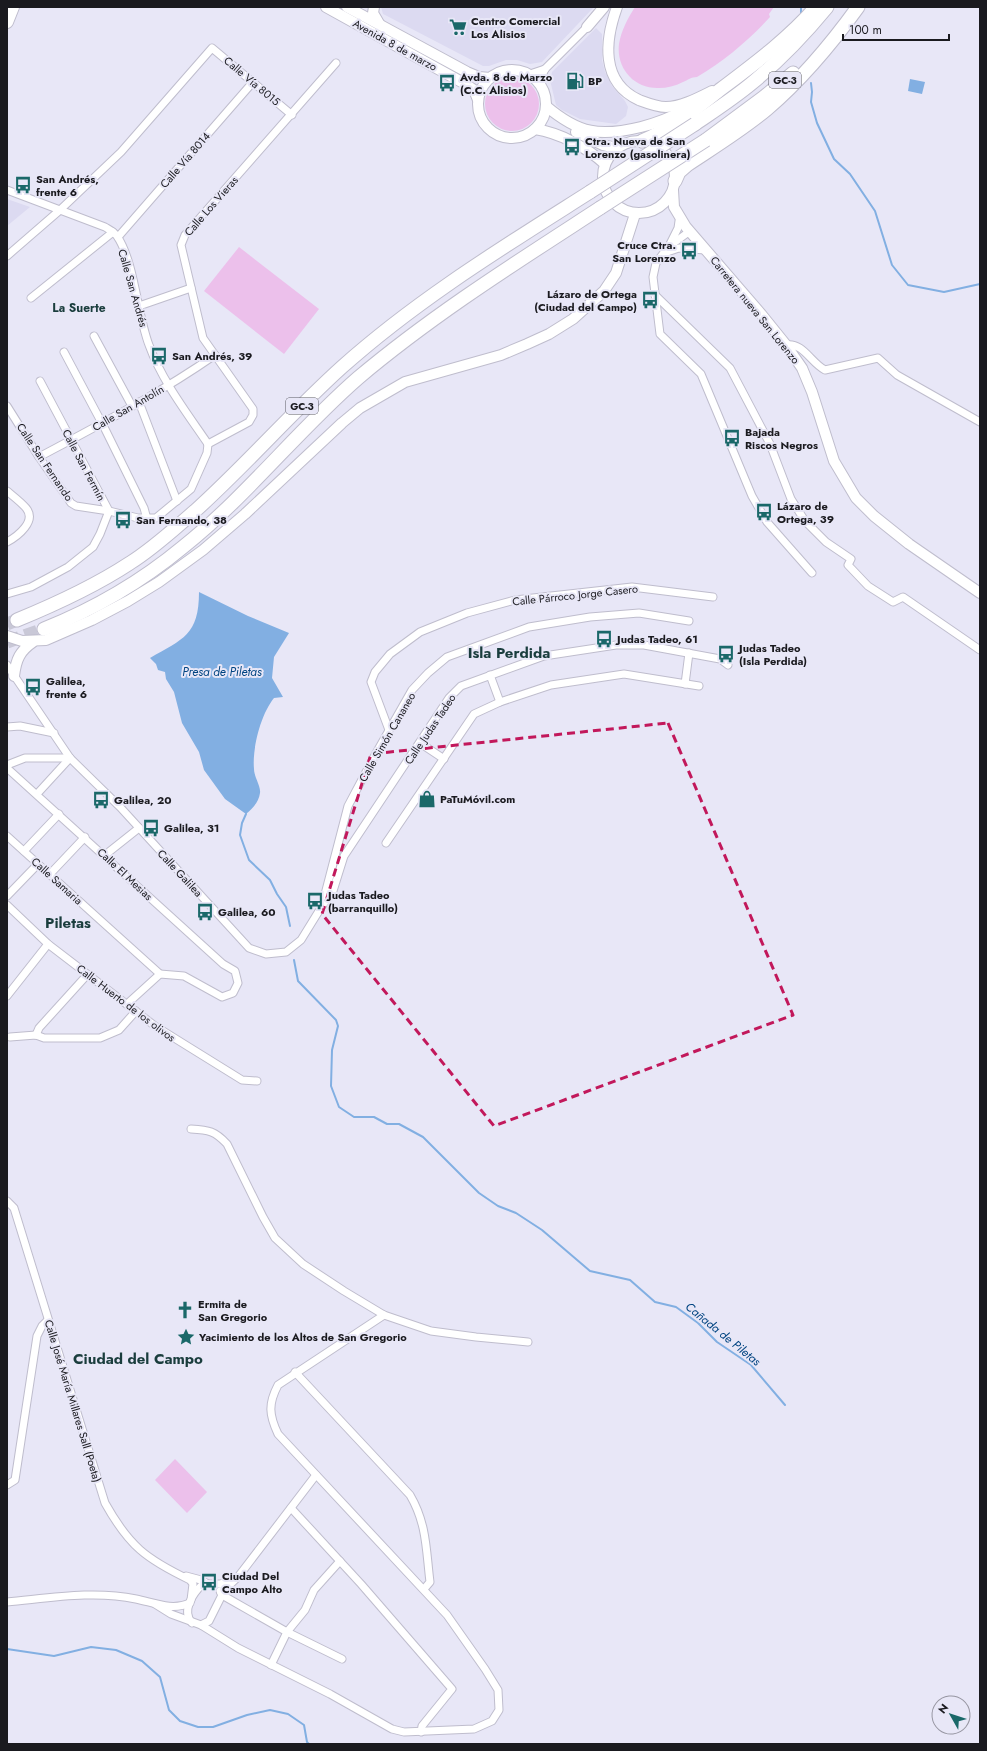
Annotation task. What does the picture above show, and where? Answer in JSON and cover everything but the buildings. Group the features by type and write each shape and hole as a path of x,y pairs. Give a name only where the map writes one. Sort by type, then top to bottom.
{"highway":[{"path":"642,141 658,134 705,102 756,64 816,7"},
{"name":"GC-3","path":"17,620 89,588 131,563 171,533 206,501 342,367 386,330 435,293 695,124 751,84 777,62 805,33 827,7"},
{"name":"GC-3","path":"44,629 64,621 117,592 142,577 184,547 227,508 300,434 357,380 401,343 455,303 706,140 764,98 790,76 819,47 852,7"},
{"path":"674,185 679,172 687,165 767,109 781,96 820,55 858,7"}],"main road":[{"path":"7,15 13,7"}],"street":[{"name":"Avenida 8 de marzo","path":"326,7 467,85 474,90 478,100"},
{"path":"374,7 373,13 380,25"},
{"path":"539,82 544,69 587,27 604,7"},
{"path":"617,7 609,34 608,56 613,74 623,89 632,97 648,104 666,107 692,100 712,91"},
{"name":"Avenida 8 de marzo","path":"354,8 368,19 467,72 479,77 490,78"},
{"name":"Calle Vía 8015","path":"60,210 121,152 212,48 292,115"},
{"name":"Calle Los Vieras","path":"208,444 249,422 253,415 252,409 202,338 181,245 185,234 292,115 336,63"},
{"path":"546,108 567,122 584,129 600,133 619,132 647,125 676,115 693,106 736,74 756,64"},
{"path":"546,108 542,120 535,129 525,136 513,138 502,137 491,131 483,122 478,111 478,100 484,84 490,78 499,72 509,69 520,70 530,74 539,82 543,89 546,108 554,119 564,126 603,145 617,148"},
{"path":"530,74 544,69"},
{"name":"Calle Vía 8014","path":"31,298 116,235 253,82"},
{"path":"535,129 551,132 594,154 605,164"},
{"path":"617,207 635,214 645,213 655,210 669,198 674,185 674,169 670,158 663,150 653,143 642,141 629,142 617,148 610,155 605,164 602,175 604,187 609,198 623,216 626,240"},
{"name":"Carretera nueva San Lorenzo","path":"674,185 674,207 685,227"},
{"path":"7,190 105,227 116,235"},
{"name":"Carretera nueva San Lorenzo","path":"655,210 663,209 685,227 786,345 802,368 812,392 834,461 856,498 874,516 909,544 980,593"},
{"path":"7,256 60,210"},
{"path":"7,636 22,641 33,642 46,640 92,620 128,601 173,572 203,550 245,514 360,408 405,382 508,352 549,334 573,319 604,290 616,273 635,214"},
{"path":"685,227 678,228 664,254 656,263 653,277 660,334 701,374 752,496 766,522 812,573"},
{"path":"669,246 685,227"},
{"name":"Calle San Andrés","path":"116,235 126,257 148,343 169,385 208,444"},
{"path":"664,254 679,248 706,250"},
{"path":"139,306 191,288"},
{"path":"655,295 730,368 770,444 791,499 805,521 826,542 851,559 848,565 868,586 892,602 903,597 980,650"},
{"path":"94,336 132,406"},
{"path":"786,345 792,344 799,347 820,368 824,370 878,358 897,375 980,422"},
{"path":"64,352 103,424 144,508 147,519 156,518 191,489 207,453 208,444"},
{"name":"Calle San Antolín","path":"39,457 103,424 169,385 215,355"},
{"name":"Calle San Fermín","path":"7,594 31,587 68,567 93,547 109,511 40,381"},
{"path":"139,402 177,501"},
{"name":"Calle San Fernando","path":"7,406 39,457 71,503 76,506 147,519"},
{"path":"7,491 27,509 29,518 27,525 20,533 7,542"},
{"name":"Calle Párroco Jorge Casero","path":"389,730 371,682 375,672 390,654 420,632 467,613 515,600 632,587 713,597"},
{"name":"Calle Simón Cananeo","path":"322,906 348,806 412,690 447,657 479,644 529,627 590,617 639,613 689,621"},
{"path":"14,676 18,657 22,650 33,642"},
{"name":"Calle Judas Tadeo","path":"322,906 333,891 344,856 449,698 461,686 544,656 616,644 644,645 689,653 720,659 728,665"},
{"path":"685,684 689,653"},
{"name":"Calle Galilea","path":"7,665 70,758 139,828 249,948 266,954 286,952 301,940 322,906"},
{"path":"386,843 474,714 500,702 552,684 624,674 700,686"},
{"path":"490,675 500,702"},
{"path":"7,727 20,726 54,734"},
{"path":"420,743 444,759"},
{"path":"7,766 25,758 70,758"},
{"path":"37,794 70,758"},
{"name":"Calle El Mesias","path":"7,766 223,964 235,971 238,983 233,993 222,997 184,976 160,974"},
{"path":"24,851 59,814"},
{"path":"105,855 139,828"},
{"name":"Calle Samaria","path":"7,836 160,974"},
{"path":"50,874 85,837"},
{"path":"7,896 38,864"},
{"name":"Calle Huerto de los olivos","path":"7,905 48,944 174,1040 242,1080 257,1081"},
{"path":"7,996 48,944"},
{"path":"127,1004 160,974"},
{"path":"36,1036 39,1028 87,975"},
{"path":"10,1037 36,1036 44,1038 100,1038 119,1030 136,1011"},
{"path":"191,1129 209,1130 220,1136 228,1144 274,1238 288,1251 344,1291 384,1315 431,1331 528,1342"},
{"name":"Calle José María Millares Sall (Poeta)","path":"7,1201 14,1208 104,1503 125,1535 138,1549 150,1559 190,1580 193,1584 190,1601"},
{"path":"155,1604 171,1614 192,1623 201,1625 238,1648 330,1694 392,1729 404,1732 421,1732 474,1729 492,1721 499,1710 498,1690 447,1614 278,1434 272,1421 270,1409 272,1396 278,1385 384,1315"},
{"path":"7,1485 16,1480 37,1336 42,1326 48,1320"},
{"path":"296,1372 410,1496 419,1510 424,1526 430,1582 424,1589"},
{"path":"201,1625 209,1621 221,1594 238,1577 316,1475"},
{"path":"291,1508 340,1561 452,1689 422,1726 421,1732"},
{"path":"271,1665 287,1632 305,1610 314,1590 340,1561"},
{"name":"Calle José María Millares Sall (Poeta)","path":"178,1574 201,1580 209,1584"},
{"path":"192,1623 188,1618 187,1611 190,1601 203,1584 227,1583 238,1577"},
{"path":"209,1584 219,1589 221,1594 287,1632 342,1659"},
{"path":"7,1602 92,1594 136,1599 174,1607 182,1606 190,1601"}],"highlighted area":[{"path":"668,723 793,1015 494,1126 322,914 371,754"}],"shaded area":[{"path":"381,7 594,7 542,62 530,64 517,60 506,60 489,66 483,66 383,14"},
{"path":"635,7 774,7 769,14 770,17 762,26 736,50 717,64 697,77 691,78 674,86 659,88 642,85 635,81 628,75 620,61 619,44 621,34"},
{"path":"596,28 602,34 602,60 605,72 612,86 625,101 628,107 626,116 616,124 580,119 562,110 556,105 550,80 552,72"},
{"path":"512,77 522,79 531,85 537,94 539,104 537,114 531,123 522,129 512,131 502,129 493,123 487,114 485,104 487,94 493,85 502,79"},
{"path":"7,199 30,207 7,226"},
{"path":"239,247 319,309 284,354 204,291"},
{"path":"175,1459 207,1492 187,1513 155,1480"}],"water":[{"path":"910,79 925,82 922,94 908,91"},
{"name":"Presa de Piletas","path":"199,592 248,616 289,633 274,657 272,678 283,697 274,698 261,722 254,751 254,772 260,793 253,808 246,814 225,799 204,770 199,752 182,723 174,692 166,679 165,672 158,670 156,664 150,658 172,646 187,634 196,618"}],"waterway":[{"path":"801,7 801,13"},
{"path":"811,83 811,102 817,123 834,159 850,174 875,211 892,265 908,285 944,292 980,284"},
{"name":"Cañada de Piletas","path":"246,814 242,823 240,835 249,860 270,880 286,907 290,926"},
{"name":"Cañada de Piletas","path":"294,960 298,981 336,1020 338,1026 332,1050 331,1086 339,1107 354,1117 374,1117 387,1124 399,1124 423,1137 479,1193 498,1206 516,1213 542,1230 590,1271 630,1280 655,1302 676,1307 698,1323 717,1342 751,1365 785,1405"},
{"path":"7,1649 54,1656 91,1647 116,1650 142,1661 160,1677 169,1710 180,1721 198,1727 213,1727 247,1715 270,1710 288,1714 304,1725 307,1742 309,1744"}],"tunnel":[{"path":"7,624 17,620"},
{"path":"7,642 44,629"}],"place":[{"name":"Centro Comercial Los Alisios","path":"458,27"},
{"name":"BP","path":"575,81"},
{"name":"Avda. 8 de Marzo (C.C. Alisios)","path":"447,83"},
{"name":"Ctra. Nueva de San Lorenzo (gasolinera)","path":"572,147"},
{"name":"San Andrés, frente 6","path":"23,185"},
{"name":"Cruce Ctra. San Lorenzo","path":"689,251"},
{"name":"Lázaro de Ortega (Ciudad del Campo)","path":"650,300"},
{"name":"San Andrés, 39","path":"159,356"},
{"name":"Bajada Riscos Negros","path":"732,438"},
{"name":"Lázaro de Ortega, 39","path":"764,512"},
{"name":"San Fernando, 38","path":"123,520"},
{"name":"Judas Tadeo, 61","path":"604,639"},
{"name":"Judas Tadeo (Isla Perdida)","path":"726,654"},
{"name":"Galilea, frente 6","path":"33,687"},
{"name":"PaTuMóvil.com","path":"427,799"},
{"name":"Galilea, 20","path":"101,800"},
{"name":"Galilea, 31","path":"151,828"},
{"name":"Judas Tadeo (barranquillo)","path":"315,901"},
{"name":"Galilea, 60","path":"205,912"},
{"name":"Ermita de San Gregorio","path":"185,1310"},
{"name":"Yacimiento de los Altos de San Gregorio","path":"186,1337"},
{"name":"Ciudad Del Campo Alto","path":"209,1582"}],"district":[{"name":"La Suerte","path":"79,308"},
{"name":"Isla Perdida","path":"509,653"},
{"name":"Piletas","path":"68,923"},
{"name":"Ciudad del Campo","path":"138,1359"}]}
